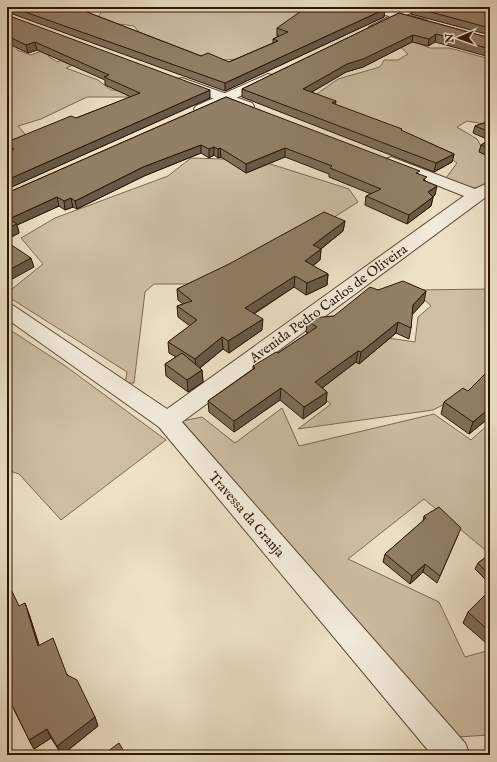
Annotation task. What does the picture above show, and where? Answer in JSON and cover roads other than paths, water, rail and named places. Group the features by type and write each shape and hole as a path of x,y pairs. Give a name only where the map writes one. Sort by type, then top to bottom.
{"street":[{"path":"367,7 437,26"},
{"path":"363,33 417,7"},
{"path":"191,114 284,71"},
{"path":"169,77 262,112"},
{"path":"378,157 483,191"},
{"name":"Avenida Pedro Carlos de Oliveira","path":"167,421 483,191"},
{"name":"Travessa da Granja","path":"7,310 167,421 453,755"}]}
